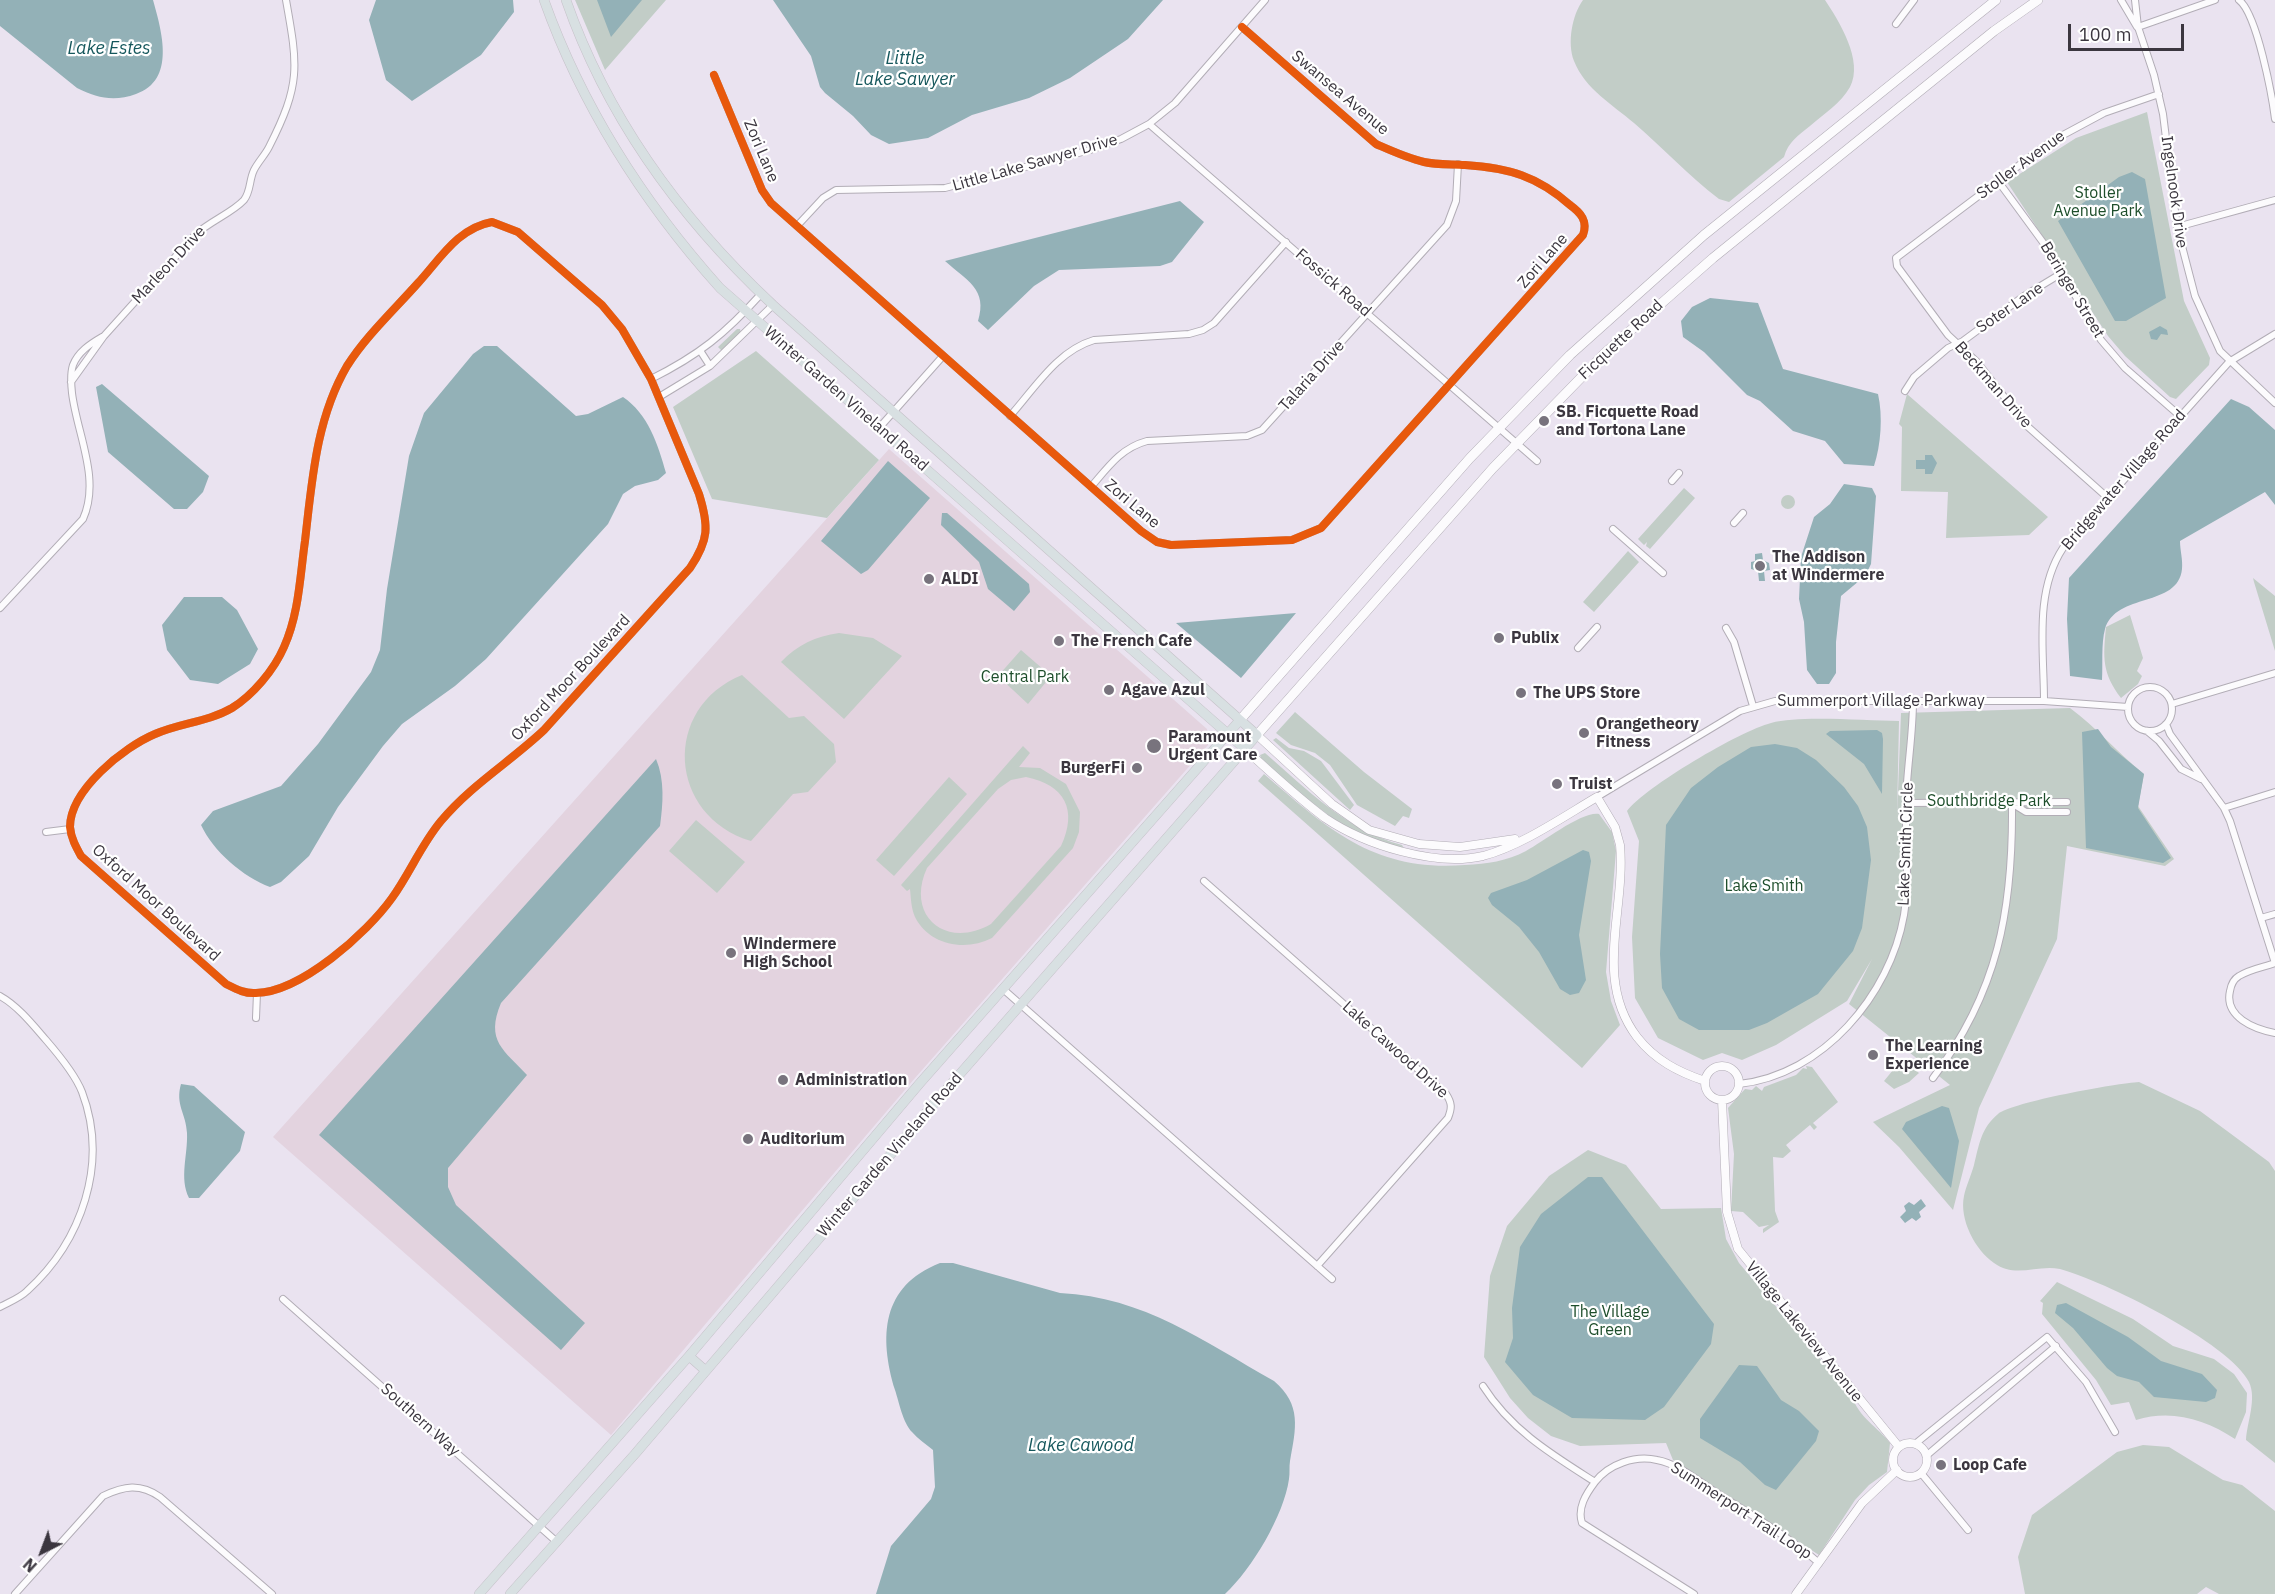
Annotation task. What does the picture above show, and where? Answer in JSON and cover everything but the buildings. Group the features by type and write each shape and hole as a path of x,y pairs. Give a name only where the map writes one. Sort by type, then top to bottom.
{"main road":[{"name":"Winter Garden Vineland Road","path":"544,0 578,86 632,179 689,253 758,322 1229,734"},
{"name":"Winter Garden Vineland Road","path":"510,1594 1257,735 773,305 690,219 633,141 603,89 566,0"},
{"name":"Ficquette Road","path":"1240,720 1497,428 1569,355 1658,274 1996,0"},
{"name":"Ficquette Road","path":"1257,735 1516,443 1606,352 1713,258 1988,36 2038,0"},
{"name":"Winter Garden Vineland Road","path":"479,1594 689,1356 920,1083 1240,720"},
{"name":"Summerport Village Parkway","path":"1229,734 1245,749"},
{"path":"689,1356 706,1371"}],"street":[{"name":"Marleon Drive","path":"71,381 104,336 195,235 210,221 233,209 249,193 255,168 268,150 285,114 294,86 296,56 286,0"},
{"name":"Little Lake Sawyer Drive","path":"797,226 823,198 836,190 945,188 1090,150 1121,139 1149,124 1175,103 1265,0"},
{"path":"1896,24 1914,0"},
{"name":"Ingelnook Drive","path":"2121,0 2138,27"},
{"name":"Ingelnook Drive","path":"2135,0 2138,27 2159,94 2177,227 2195,296 2214,340 2229,362 2275,403"},
{"path":"2138,27 2215,0"},
{"path":"2239,0 2246,9 2273,90 2275,119"},
{"name":"Swansea Avenue","path":"1242,27 1377,144 1402,156 1426,162 1511,170 1534,179 1579,212 1586,229"},
{"name":"Zori Lane","path":"714,75 762,190 771,203 1141,531 1157,542 1171,546 1292,540 1308,536 1321,528 1450,386 1586,229"},
{"name":"Stoller Avenue","path":"1896,258 1998,181 2075,127 2104,112 2159,94"},
{"name":"Fossick Road","path":"1149,124 1537,461"},
{"name":"Talaria Drive","path":"1090,487 1118,455 1131,445 1147,441 1246,436 1262,430 1447,225 1456,201 1458,165"},
{"name":"Beringer Street","path":"1998,181 2062,273 2089,322 2111,352 2181,416"},
{"path":"2177,227 2275,200"},
{"name":"Oxford Moor Boulevard","path":"492,222 519,232 602,305 622,329 651,379 658,396 705,515 707,534 701,552 690,568 544,730 519,753 465,794 422,847 392,898 370,923 323,965 292,982 257,993 226,984 81,856 74,844 70,829 71,816 83,794 117,756 132,744 158,733 206,720 232,708 253,691 270,671 284,647 294,619 315,459 322,425 334,391 348,365 369,337 466,230 476,225 492,222"},
{"path":"1010,416 1066,353 1079,344 1094,340 1189,334 1203,330 1214,323 1286,242"},
{"name":"Beckman Drive","path":"1896,258 1897,266 1957,344 1977,362 2027,426 2108,498"},
{"name":"Soter Lane","path":"1905,391 1914,377 1957,344 2024,296 2062,273"},
{"path":"651,379 701,352 761,294"},
{"path":"658,396 710,366 773,305"},
{"name":"Bridgewater Village Road","path":"2044,701 2046,581 2063,548 2229,362 2275,334"},
{"name":"Marleon Drive","path":"79,354 104,336"},
{"path":"701,352 710,366"},
{"path":"0,608 83,519 90,504 91,484 71,381 73,363 79,354 86,361"},
{"path":"879,428 942,356"},
{"path":"1672,481 1678,473"},
{"path":"1734,523 1743,513"},
{"path":"1613,529 1663,573"},
{"path":"1578,648 1598,627"},
{"path":"1726,628 1734,642 1753,706"},
{"path":"2172,704 2275,673"},
{"path":"2147,731 2157,730 2166,724 2170,718 2172,704 2163,692 2149,687 2136,692 2128,707 2133,723 2159,741 2181,769 2204,781"},
{"name":"Summerport Village Parkway","path":"1245,749 1327,819 1373,842 1418,855 1452,860 1483,856 1526,837 1597,797 1723,720 1753,706 1795,700 2044,701 2128,707"},
{"name":"Lake Smith Circle","path":"1739,1084 1785,1072 1820,1052 1860,1010 1883,976 1899,936 1904,913 1906,803 1913,743 1913,701"},
{"path":"2166,724 2224,808 2275,963 2240,976 2230,987 2229,1006 2238,1018 2275,1033"},
{"name":"Summerport Village Parkway","path":"1257,735 1332,804 1370,830 1419,844 1460,847 1526,837"},
{"path":"2224,808 2275,792"},
{"path":"1597,797 1615,827 1620,845 1613,965 1620,1005 1631,1029 1651,1053 1677,1071 1705,1081"},
{"path":"1906,803 2067,802"},
{"path":"2012,804 2026,812 2067,812"},
{"path":"1933,1078 1955,1048 1976,1011 1994,961 2009,892 2012,804"},
{"path":"46,832 70,829"},
{"path":"1418,855 1419,844"},
{"name":"Lake Cawood Drive","path":"1204,881 1446,1094 1451,1101 1452,1110 1448,1118 1317,1266"},
{"path":"2261,918 2275,914"},
{"path":"1003,989 1332,1279"},
{"path":"256,1018 257,993"},
{"path":"0,996 8,1001 59,1056 82,1091 92,1126 94,1156 87,1200 53,1262 26,1292 0,1307"},
{"path":"1726,1066 1736,1073 1739,1084 1736,1094 1722,1100 1711,1096 1705,1081 1710,1071 1726,1066"},
{"name":"Village Lakeview Avenue","path":"1722,1100 1727,1212 1738,1249 1899,1447"},
{"name":"Southern Way","path":"283,1299 557,1542"},
{"path":"1915,1444 2047,1337 2086,1382 2115,1432"},
{"path":"1926,1456 2056,1346"},
{"path":"1483,1386 1517,1429 1547,1452 1595,1482"},
{"path":"1907,1443 1915,1444 1923,1449 1926,1465 1921,1473 1908,1476 1897,1470 1893,1458 1899,1447 1907,1443"},
{"name":"Summerport Trail Loop","path":"1694,1594 1582,1523 1579,1511 1595,1482 1606,1472 1626,1461 1646,1459 1668,1463 1774,1530 1819,1563"},
{"path":"1796,1594 1866,1498 1897,1470"},
{"path":"1921,1473 1968,1530"},
{"path":"15,1594 104,1496 120,1488 133,1486 160,1497 272,1594"}],"shaded area":[{"name":"Windermere High School","path":"889,449 1207,729 1208,745 915,1078 611,1435 273,1137"}],"green space":[{"path":"575,0 666,0 605,70"},
{"path":"1583,0 1825,0 1848,42 1854,65 1854,77 1842,98 1794,139 1784,157 1729,202 1719,199 1708,190 1634,123 1600,96 1585,80 1574,61 1571,46 1573,21"},
{"name":"Stoller Avenue Park","path":"2147,112 2184,301 2210,358 2209,365 2176,399 2170,397 2125,356 2108,336 2007,182 2076,138"},
{"path":"737,329 740,329 741,333 722,351 718,347"},
{"path":"756,351 879,460 827,518 712,499 673,407"},
{"path":"1907,394 2048,517 2029,535 1946,538 1948,492 1901,491 1902,427 1899,424"},
{"path":"1684,488 1695,498 1650,549 1646,546 1647,542 1644,545 1638,539"},
{"path":"1788,495 1793,497 1795,502 1793,507 1788,509 1783,507 1781,502 1783,497"},
{"path":"1628,551 1639,562 1594,612 1583,602"},
{"path":"2253,578 2275,596 2275,651 2254,582"},
{"path":"2130,615 2143,658 2137,671 2142,676 2138,684 2121,698 2110,681 2105,665 2106,627"},
{"path":"839,633 873,638 902,656 844,719 781,662 807,642"},
{"name":"Central Park","path":"1021,650 1051,676 1028,704 998,676"},
{"path":"742,675 789,718 804,716 834,744 836,762 808,792 793,794 751,841 723,828 703,809 690,786 685,761 687,735 698,711 716,691"},
{"name":"Southbridge Park","path":"2070,708 2144,774 2138,806 2174,859 2165,866 2067,846 2057,939 1979,1108 1953,1210 1899,1147 1873,1122 1950,1085 1849,1004 1872,959 1847,1001 1776,1045 1742,1060 1722,1053 1703,1060 1658,1038 1635,998 1632,937 1639,841 1627,811 1653,788 1717,748 1771,723 1798,719 1899,721 1897,817 1901,713"},
{"path":"1295,712 1364,772 1412,809 1409,818 1403,816 1395,826 1357,805 1330,765 1315,753 1291,745 1276,733"},
{"path":"1276,738 1289,748 1304,751 1321,761 1354,805 1350,810 1273,740"},
{"path":"1023,746 1030,753 1019,767 1040,768 1066,784 1080,812 1079,832 1073,848 992,938 971,945 938,940 921,927 914,914 910,889 907,891 901,885","holes":["1026,777 1039,781 1059,793 1068,810 1066,833 1061,846 991,924 974,931 959,933 945,930 934,924 926,914 921,901 922,885 927,868 998,789 1011,780"]},
{"path":"1265,753 1345,819 1363,830 1402,845 1404,848 1365,837 1327,814 1261,758 1260,755"},
{"path":"1264,774 1332,829 1354,843 1378,854 1433,865 1473,865 1504,860 1526,851 1583,817 1599,814 1612,832 1616,851 1606,972 1611,1001 1620,1025 1582,1068 1258,781"},
{"path":"949,777 967,794 894,876 876,860"},
{"path":"696,820 745,862 717,893 669,851"},
{"path":"1902,1059 1919,1073 1909,1082 1894,1089 1884,1081"},
{"path":"1806,1066 1812,1067 1838,1102 1813,1123 1817,1127 1814,1130 1810,1125 1786,1145 1791,1151 1783,1158 1773,1157 1775,1211 1779,1222 1763,1233 1763,1229 1769,1225 1759,1227 1743,1212 1731,1211 1734,1154 1728,1108 1745,1089 1752,1090 1756,1086 1762,1091 1764,1087 1796,1075 1803,1068 1807,1069"},
{"path":"2139,1082 2200,1111 2269,1162 2275,1171 2275,1463 2246,1440 2252,1403 2249,1382 2237,1366 2217,1349 2163,1315 2079,1275 2051,1268 2018,1271 2002,1268 1981,1250 1966,1224 1963,1205 1965,1192 1982,1137 1992,1119 1998,1114 2007,1109 2043,1099 2089,1089"},
{"name":"The Village Green","path":"1588,1150 1626,1165 1661,1209 1721,1208 1726,1239 1739,1263 1852,1396 1864,1416 1890,1443 1887,1472 1869,1485 1855,1500 1819,1555 1673,1460 1666,1443 1580,1446 1551,1436 1528,1418 1510,1398 1484,1357 1490,1276 1507,1226 1549,1176"},
{"path":"2057,1282 2133,1319 2173,1346 2214,1359 2234,1374 2247,1393 2246,1412 2235,1439 2200,1421 2175,1416 2136,1420 2129,1402 2111,1405 2096,1380 2042,1314 2043,1303 2040,1301"},
{"path":"2143,1445 2169,1447 2223,1480 2242,1485 2275,1511 2275,1594 2219,1594 2206,1587 2197,1594 2025,1594 2018,1557 2032,1515 2117,1452"}],"water":[{"name":"Lake Estes","path":"0,0 153,0 160,26 163,54 157,78 149,87 136,94 120,98 99,96 77,88 0,26"},
{"path":"376,0 513,0 514,12 481,55 412,101 386,80 369,20"},
{"path":"597,0 642,0 611,37"},
{"name":"Little Lake Sawyer","path":"773,0 1163,0 1128,39 1070,78 1029,98 972,115 928,138 889,144 871,135 820,87 811,56"},
{"path":"2132,172 2145,179 2166,298 2126,321 2115,321 2058,221 2119,177"},
{"path":"1180,201 1204,222 1172,262 1160,266 1059,270 1034,286 988,330 978,321 980,301 974,286 945,261"},
{"path":"1710,298 1758,303 1783,369 1878,394 1880,430 1874,466 1844,464 1825,441 1793,431 1760,401 1747,395 1704,352 1683,337 1681,321 1692,307"},
{"path":"2160,326 2167,330 2168,335 2161,334 2157,340 2151,339 2149,332"},
{"path":"484,346 497,346 576,416 588,414 623,397 639,412 651,430 666,473 658,480 635,486 623,494 608,524 486,659 455,686 402,724 338,807 309,856 281,882 270,887 260,883 230,862 213,844 201,825 213,811 281,786 318,744 371,672 380,650 387,589 409,456 424,413 473,354"},
{"path":"102,384 209,476 203,492 187,509 174,509 108,452 96,387"},
{"path":"2231,399 2249,407 2275,430 2275,505 2265,492 2180,541 2182,569 2178,581 2170,590 2133,604 2111,617 2104,635 2102,680 2070,676 2067,619 2069,578"},
{"path":"1925,455 1932,455 1937,463 1932,474 1925,474 1925,469 1916,469 1916,460 1925,460"},
{"path":"888,461 930,498 868,570 861,574 821,541"},
{"path":"1844,484 1872,488 1876,496 1871,564 1865,576 1841,596 1836,642 1836,673 1829,684 1817,684 1807,670 1804,622 1799,599 1801,557 1814,517 1830,504"},
{"path":"942,513 947,513 1029,584 1030,592 1014,611 988,589 979,562 941,525"},
{"name":"The Addison at Windermere","path":"1762,553 1763,560 1769,563 1770,570 1764,571 1765,581 1759,581 1758,571 1751,569 1751,562 1755,561 1755,554"},
{"path":"184,597 222,597 237,610 258,649 250,664 218,684 190,680 167,650 162,625"},
{"path":"1296,613 1241,678 1176,623"},
{"path":"2098,729 2111,747 2144,774 2138,808 2171,858 2163,863 2086,848 2082,732"},
{"path":"1877,730 1882,733 1883,739 1882,794 1864,764 1826,734 1830,731"},
{"name":"Lake Smith","path":"1775,744 1797,748 1816,760 1844,787 1858,806 1867,827 1871,860 1862,928 1853,951 1818,994 1767,1023 1749,1030 1699,1030 1679,1019 1662,988 1660,954 1666,825 1691,788 1718,767 1751,747"},
{"path":"656,759 662,784 660,826 501,1003 495,1027 496,1036 504,1051 527,1075 448,1168 448,1187 456,1205 585,1323 561,1350 319,1135"},
{"path":"1583,850 1589,852 1591,861 1579,935 1586,980 1579,993 1570,995 1560,989 1539,952 1519,927 1492,905 1488,898 1491,893 1527,880"},
{"path":"181,1084 194,1086 245,1132 240,1151 199,1198 189,1198 186,1190 187,1133 179,1098"},
{"path":"1942,1106 1949,1108 1959,1141 1951,1188 1902,1129 1906,1122"},
{"path":"1588,1177 1602,1177 1714,1324 1711,1344 1664,1407 1645,1420 1572,1418 1533,1395 1505,1362 1513,1338 1512,1308 1520,1247 1541,1214"},
{"path":"1921,1199 1926,1206 1919,1212 1921,1217 1916,1221 1912,1218 1905,1223 1900,1217 1906,1211 1904,1206 1909,1202 1914,1205"},
{"name":"Lake Cawood","path":"940,1263 953,1263 1060,1293 1090,1296 1146,1312 1222,1351 1274,1381 1283,1390 1293,1408 1295,1418 1286,1493 1274,1525 1256,1556 1225,1594 876,1594 891,1546 931,1499 935,1487 933,1450 909,1428 895,1390 887,1351 889,1315 906,1285 920,1273"},
{"path":"2066,1303 2128,1337 2161,1361 2202,1374 2217,1390 2215,1398 2206,1402 2154,1397 2139,1382 2117,1376 2107,1368 2073,1328 2055,1313 2057,1305"},
{"path":"1739,1365 1757,1366 1781,1400 1799,1411 1819,1431 1816,1441 1776,1490 1765,1485 1740,1462 1700,1438 1700,1419"}],"cycle path":[{"path":"714,75 762,190 771,203 1141,531 1157,542 1171,545 1292,540 1321,528 1583,235 1585,226 1580,214 1558,195 1522,175 1481,166 1424,162 1376,144 1242,27"},
{"path":"492,222 518,232 602,305 622,329 651,379 699,494 706,524 704,541 690,568 544,730 465,796 441,821 392,898 367,927 332,958 293,983 274,990 256,993 241,991 226,984 81,856 70,827 72,813 89,785 114,759 142,740 164,730 223,713 248,696 269,673 280,656 293,621 317,451 328,407 337,386 347,366 363,344 451,246 469,231 492,222"}],"place":[{"name":"SB. Ficquette Road and Tortona Lane","path":"1544,421"},
{"name":"The Addison at Windermere","path":"1760,566"},
{"name":"ALDI","path":"929,579"},
{"name":"Publix","path":"1499,638"},
{"name":"The French Cafe","path":"1059,641"},
{"name":"Agave Azul","path":"1109,690"},
{"name":"The UPS Store","path":"1521,693"},
{"name":"Orangetheory Fitness","path":"1584,733"},
{"name":"Paramount Urgent Care","path":"1154,746"},
{"name":"BurgerFi","path":"1137,768"},
{"name":"Truist","path":"1557,784"},
{"name":"Windermere High School","path":"731,953"},
{"name":"The Learning Experience","path":"1873,1055"},
{"name":"Administration","path":"783,1080"},
{"name":"Auditorium","path":"748,1139"},
{"name":"Loop Cafe","path":"1941,1465"}]}
